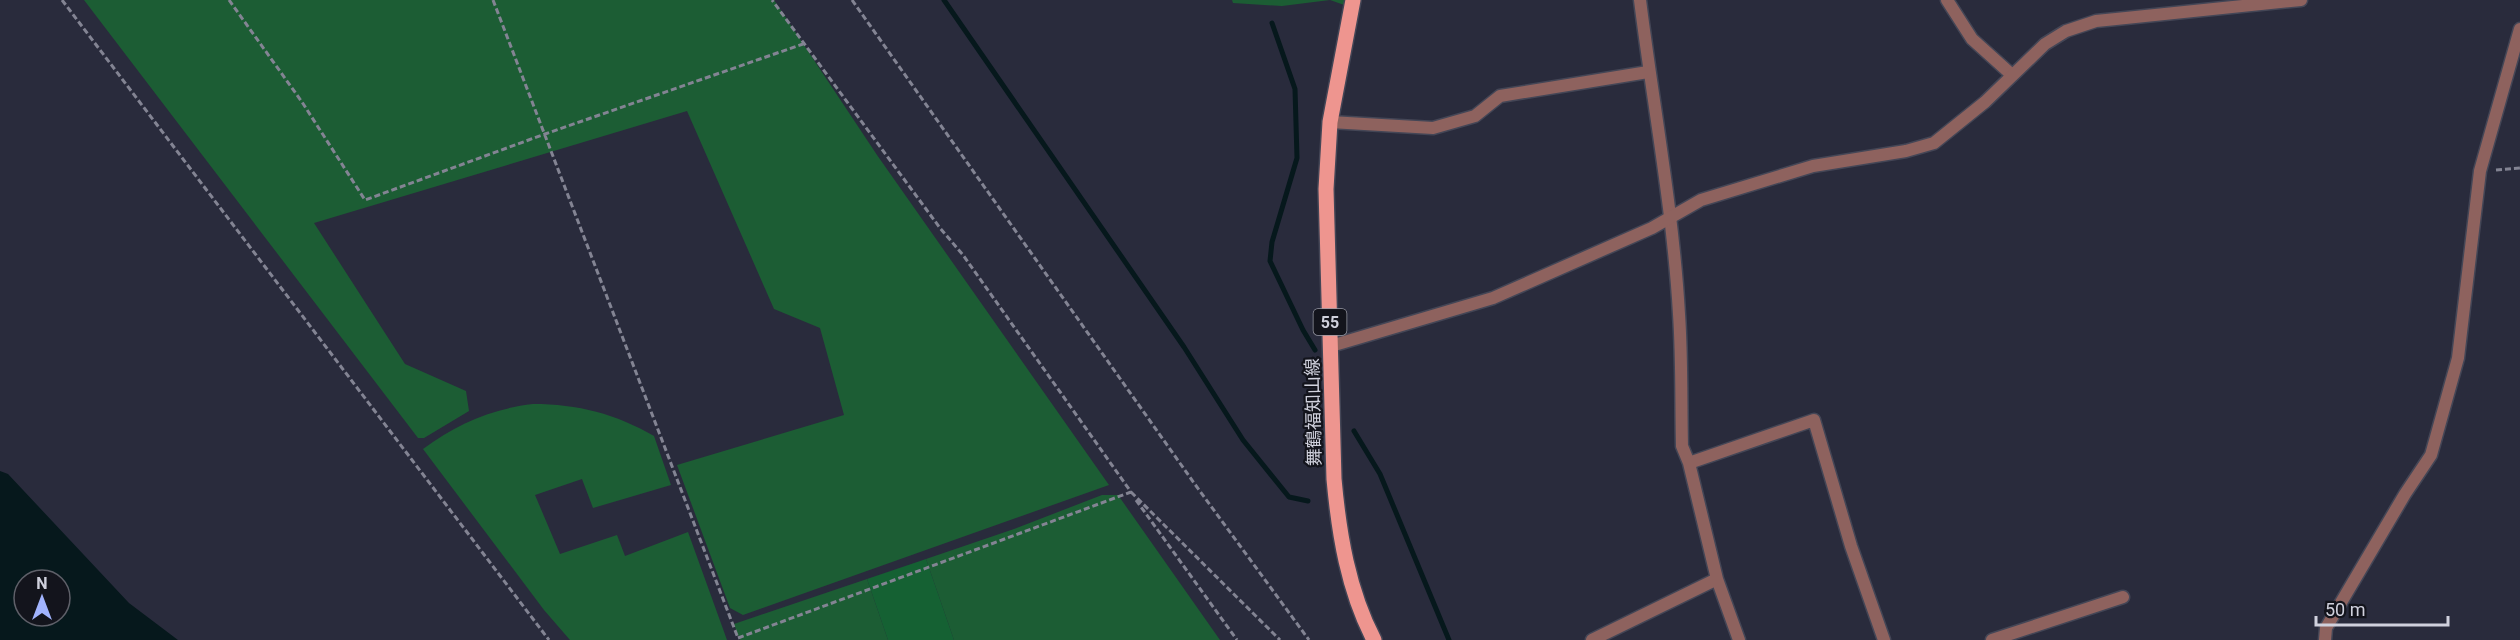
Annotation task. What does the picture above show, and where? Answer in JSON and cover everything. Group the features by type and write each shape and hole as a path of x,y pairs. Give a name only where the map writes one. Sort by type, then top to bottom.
{"main road":[{"name":"舞鶴福知山線","path":"1353,0 1330,122 1326,189 1334,479 1338,527 1350,579 1374,640"}],"street":[{"path":"1652,0 1641,4 1648,72 1670,216 1679,314 1682,447 1689,463 1717,579 1739,640"},
{"path":"1947,0 1972,39 2012,75"},
{"path":"1331,346 1493,298 1652,228 1701,200 1813,166 1906,151 1934,143 1985,102 2045,44 2066,31 2096,21 2301,0"},
{"path":"2325,640 2326,628 2405,494 2431,455 2458,358 2480,171 2520,29"},
{"path":"1330,122 1433,128 1475,116 1500,96 1648,72"},
{"path":"1689,463 1814,420 1851,546 1884,640"},
{"path":"1592,640 1717,579"},
{"path":"1992,640 2123,597"}],"path":[{"path":"62,0 549,640"},
{"path":"229,0 302,102 365,200 803,44"},
{"path":"493,0 738,639 1131,492"},
{"path":"772,0 940,228 963,255 1237,640"},
{"path":"852,0 1194,483 1309,640"},
{"path":"2480,171 2520,168"},
{"path":"1131,492 1280,640"}],"green space":[{"path":"84,0 774,0 877,155 1109,485 743,615 730,608 677,465 844,415 820,328 774,309 687,111 314,223 405,364 466,391 469,411 424,438 418,438"},
{"path":"1232,0 1330,0 1282,6 1233,3"},
{"path":"1330,0 1349,0 1347,6"},
{"path":"533,404 581,408 611,416 654,436 671,485 593,508 582,479 535,495 560,554 617,535 625,556 688,532 727,640 570,640 544,610 423,449 475,419 518,406"},
{"path":"1102,495 1118,495 1220,640 954,640 926,559 1014,529"},
{"path":"926,559 954,640 888,640 867,579"},
{"path":"867,579 888,640 740,640 734,624"}],"shaded area":[{"path":"0,471 8,474 129,603 178,640 0,640"}],"waterway":[{"path":"944,0 1184,347 1243,440 1289,497 1308,501"},
{"path":"1272,23 1295,89 1297,158 1272,242 1270,261 1315,350"},
{"path":"1354,431 1380,474 1449,640"}]}
